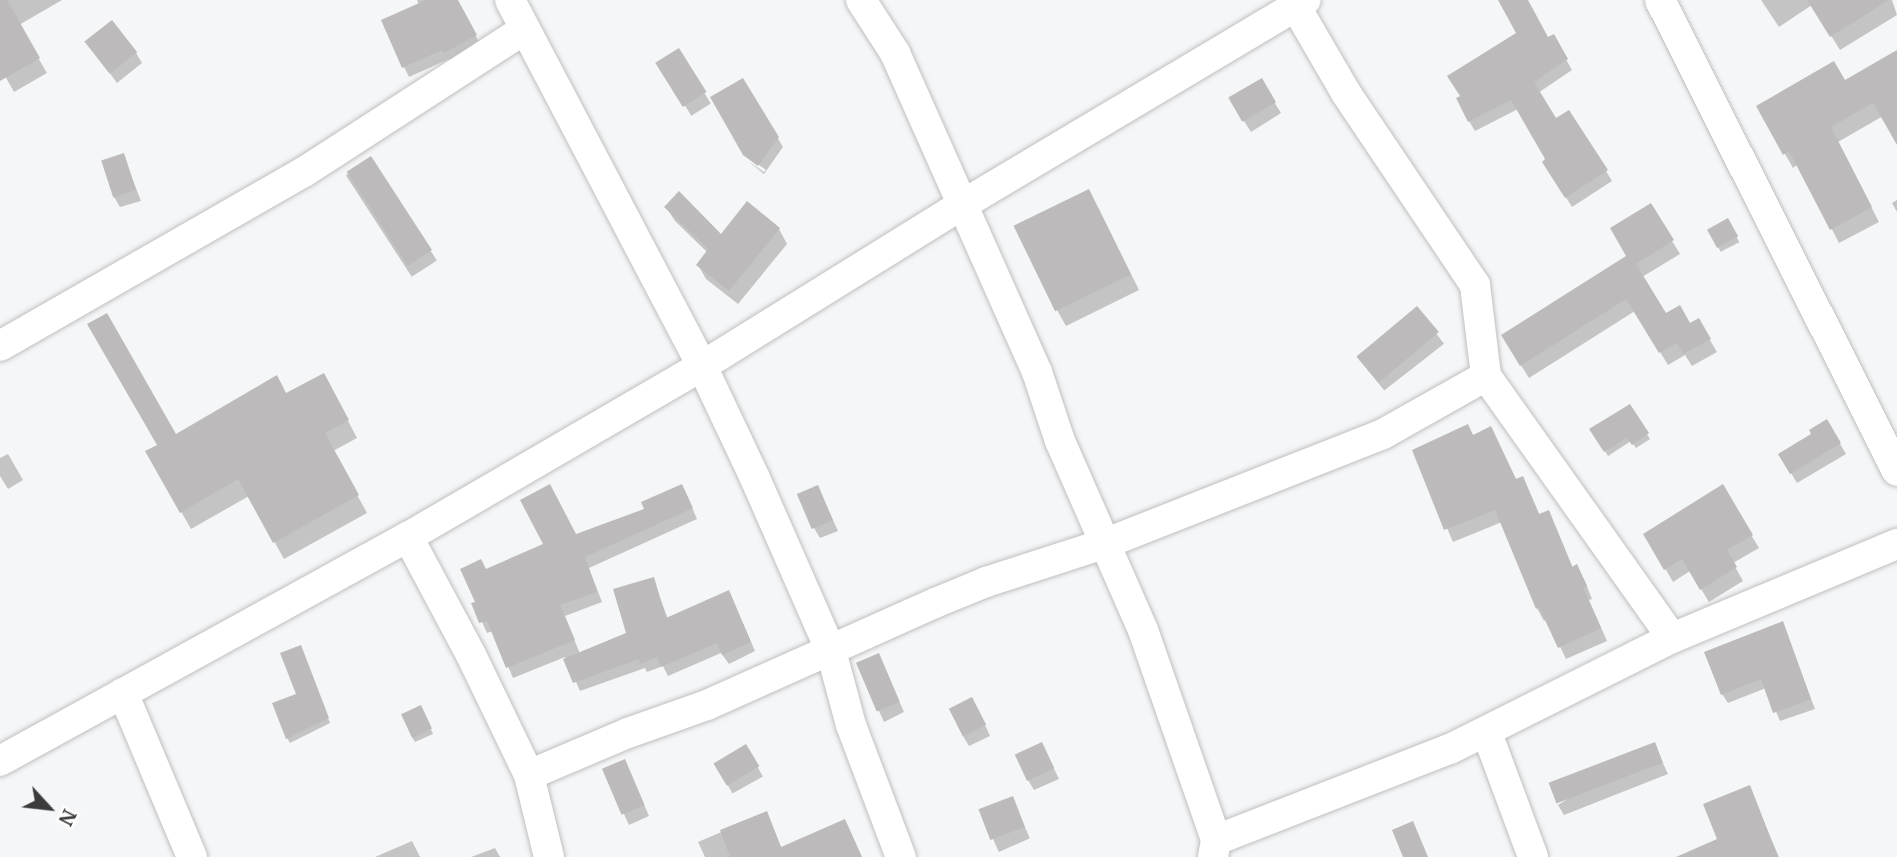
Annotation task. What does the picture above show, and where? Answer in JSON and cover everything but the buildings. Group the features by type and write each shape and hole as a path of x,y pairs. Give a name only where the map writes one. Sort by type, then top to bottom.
{"street":[{"path":"510,0 702,366 831,651 851,725 901,857"},
{"path":"861,0 895,53 1037,372 1060,441 1143,630 1214,849 1487,733 1672,638 1897,544"},
{"path":"1660,0 1897,471"},
{"path":"0,761 408,537 702,366 962,205 1301,3 1346,93 1475,285 1486,376 1672,638"},
{"path":"0,346 304,172 526,30"},
{"path":"528,775 628,733 707,705 986,582 1104,544 1383,434 1486,376"},
{"path":"408,537 471,655 528,775 549,857"},
{"path":"123,693 192,857"},
{"path":"1487,733 1533,857"}]}
